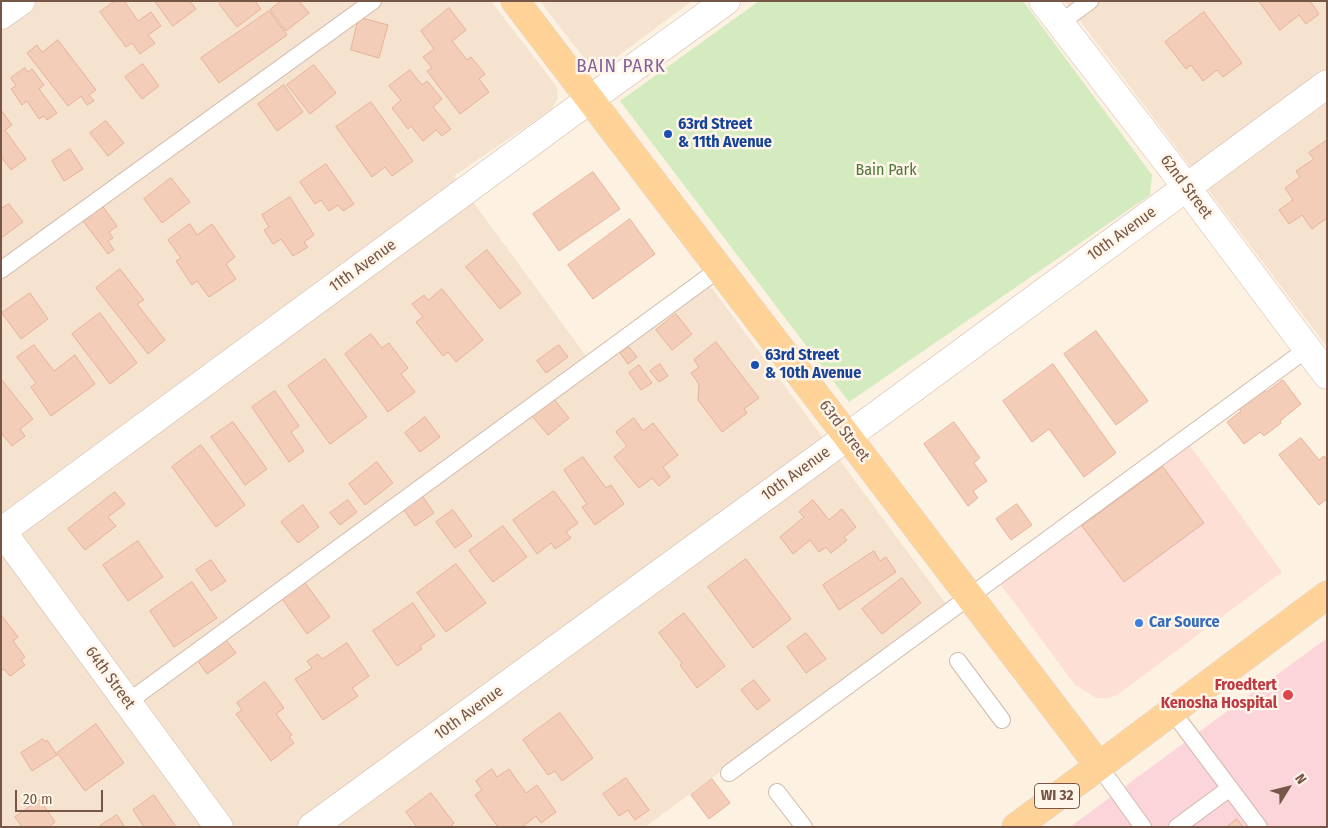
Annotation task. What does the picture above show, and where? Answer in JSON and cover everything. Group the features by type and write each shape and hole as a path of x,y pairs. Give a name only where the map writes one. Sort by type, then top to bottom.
{"main road":[{"name":"63rd Street","path":"515,1 1099,766"},
{"name":"WI 32","path":"1016,827 1327,596"}],"street":[{"path":"1,15 21,1"},
{"name":"11th Avenue","path":"2,531 726,1"},
{"name":"62nd Street","path":"1044,1 1327,375"},
{"name":"10th Avenue","path":"312,827 1327,84"},
{"name":"64th Street","path":"2,531 219,827"}],"lane":[{"path":"1,270 373,1"},
{"path":"1060,23 1090,1"},
{"path":"128,702 719,269"},
{"path":"729,773 1307,350"},
{"path":"958,661 1002,720"},
{"path":"1172,711 1259,827"},
{"path":"1099,766 1143,827"},
{"path":"1177,827 1230,788"},
{"path":"777,792 804,827"}],"shaded area":[{"path":"1,1 491,1 557,87 558,98 552,109 454,176 595,368 709,284 947,605 645,827 1,827"},
{"path":"540,1 692,1 606,65 600,67 586,61"},
{"path":"1065,1 1327,1 1327,347"},
{"path":"1188,443 1282,572 1117,695 1108,698 1096,698 1075,685 999,582"},
{"name":"Froedtert Kenosha Hospital","path":"1327,638 1327,827 1070,827 1173,751"}],"green space":[{"name":"Bain Park","path":"759,1 1023,1 1152,175 1150,195 849,402 620,101"}],"building":[{"path":"115,1 124,1 138,21 151,12 161,26 148,35 155,43 140,54 132,43 126,47 100,12"},
{"path":"155,1 190,1 196,9 173,26"},
{"path":"222,1 255,1 261,9 237,27 219,4"},
{"path":"281,1 299,1 309,13 286,31 270,10"},
{"path":"1259,1 1310,1 1319,14 1306,24 1299,15 1280,30"},
{"path":"449,8 466,30 452,41 467,60 471,57 485,74 479,79 489,92 460,114 427,71 432,68 423,57 434,49 421,31"},
{"path":"269,11 287,35 219,83 201,58"},
{"path":"1204,12 1242,63 1223,77 1217,70 1203,81 1191,65 1186,69 1165,42"},
{"path":"359,17 388,25 379,58 351,50"},
{"path":"58,40 96,90 89,95 94,101 87,105 81,96 68,106 27,53 37,45 42,52"},
{"path":"143,64 159,86 142,99 125,77"},
{"path":"314,65 336,93 310,114 287,85"},
{"path":"25,68 28,72 32,69 44,85 39,89 57,113 47,120 44,116 39,119 27,101 22,105 11,89 16,86 11,78"},
{"path":"410,70 422,85 427,81 442,99 433,107 451,129 442,136 436,130 423,141 411,126 408,129 392,108 401,100 389,86"},
{"path":"284,85 303,112 277,131 258,104"},
{"path":"371,102 413,161 392,176 385,167 372,177 336,127"},
{"path":"1,110 12,125 5,130 26,159 11,170 1,157"},
{"path":"106,121 124,143 108,156 90,133"},
{"path":"1327,140 1327,218 1312,229 1302,215 1289,224 1279,210 1293,200 1285,188 1300,177 1296,171 1314,159 1309,153"},
{"path":"70,149 83,169 64,181 52,161"},
{"path":"326,164 354,204 343,211 338,205 329,211 321,200 315,204 300,182"},
{"path":"593,172 620,209 559,251 533,214"},
{"path":"171,178 190,202 162,223 144,199"},
{"path":"290,197 314,235 304,242 308,247 293,256 281,239 273,244 264,230 269,227 262,215"},
{"path":"9,204 23,222 1,238 1,209"},
{"path":"103,207 117,226 109,232 113,238 108,241 114,250 108,254 83,221"},
{"path":"630,219 655,254 593,299 568,265"},
{"path":"190,224 197,235 212,224 235,257 226,264 236,279 209,297 197,281 192,285 176,261 181,258 168,240"},
{"path":"487,250 521,293 500,309 466,267"},
{"path":"120,269 144,300 137,304 165,340 148,354 96,288"},
{"path":"442,289 483,340 456,362 448,352 443,356 416,322 423,317 412,304 424,295 428,300"},
{"path":"30,293 48,319 21,339 2,313"},
{"path":"100,313 137,363 110,384 72,334"},
{"path":"676,314 692,334 672,350 656,330"},
{"path":"1096,331 1148,401 1116,425 1064,354"},
{"path":"371,334 382,348 389,343 408,368 401,374 415,392 388,412 345,354"},
{"path":"716,342 759,398 744,409 747,413 722,432 698,400 699,384 691,373 699,367 694,360"},
{"path":"34,345 54,371 75,355 95,384 51,416 31,387 36,383 17,357"},
{"path":"559,345 568,357 546,373 537,361"},
{"path":"629,347 637,357 628,364 620,353"},
{"path":"325,359 367,417 330,444 288,386"},
{"path":"660,364 668,376 659,382 650,371"},
{"path":"1053,364 1116,453 1084,477 1049,429 1032,442 1003,401"},
{"path":"639,365 652,383 641,390 629,373"},
{"path":"1,379 33,419 20,429 25,436 12,446 1,433"},
{"path":"1283,380 1301,404 1264,436 1260,432 1244,444 1227,422 1241,411 1238,408 1263,388 1266,392"},
{"path":"275,391 299,426 291,432 304,451 289,462 252,407"},
{"path":"553,398 569,418 548,435 532,416"},
{"path":"425,417 440,437 420,452 405,433"},
{"path":"634,418 643,431 653,423 678,455 663,467 670,477 659,486 652,478 639,488 614,457 627,446 616,432"},
{"path":"233,422 267,469 245,485 211,437"},
{"path":"954,422 980,458 974,463 987,481 973,491 978,498 968,506 924,444"},
{"path":"1301,438 1319,460 1324,456 1327,459 1327,499 1319,505 1279,455"},
{"path":"201,445 245,505 216,527 172,467"},
{"path":"583,457 606,488 611,485 624,504 595,525 582,507 587,504 564,470"},
{"path":"377,462 393,483 365,505 349,484"},
{"path":"1163,467 1204,523 1124,582 1082,526"},
{"path":"554,491 578,523 566,532 571,538 555,549 551,543 537,554 513,520"},
{"path":"115,492 125,504 108,517 116,526 85,550 68,529"},
{"path":"421,494 434,513 415,526 402,507"},
{"path":"348,500 357,512 340,525 330,513"},
{"path":"813,500 829,520 842,509 856,527 844,537 847,540 831,553 826,547 819,552 810,540 793,554 780,537 804,517 799,512"},
{"path":"1017,504 1032,525 1011,540 996,519"},
{"path":"303,505 319,527 298,543 281,522"},
{"path":"453,510 472,536 455,548 436,522"},
{"path":"503,526 527,557 493,582 469,551"},
{"path":"138,541 163,577 128,601 103,565"},
{"path":"874,551 880,561 886,557 896,572 839,610 823,585"},
{"path":"746,559 791,619 753,648 708,587"},
{"path":"211,560 226,581 211,591 196,570"},
{"path":"456,564 486,603 446,632 417,593"},
{"path":"902,578 921,603 882,634 862,609"},
{"path":"303,580 330,617 307,634 280,596"},
{"path":"192,582 217,618 174,647 150,611"},
{"path":"413,603 435,636 420,646 422,649 397,666 373,631"},
{"path":"684,613 725,666 697,688 680,665 682,663 659,633"},
{"path":"1,615 18,637 13,641 25,657 21,660 25,665 10,676 4,669 1,671"},
{"path":"806,633 826,659 806,673 787,647"},
{"path":"223,636 236,653 207,674 195,657"},
{"path":"347,643 369,676 352,688 358,696 323,720 295,679 312,668 307,661 318,654 322,659"},
{"path":"754,680 770,700 757,710 741,690"},
{"path":"265,682 284,708 276,714 292,735 289,737 294,743 271,761 236,714 242,710 237,703"},
{"path":"560,713 593,758 562,781 555,771 548,775 523,740"},
{"path":"96,724 124,763 85,791 57,753"},
{"path":"43,739 45,742 47,740 57,755 32,771 21,753"},
{"path":"492,769 497,777 509,769 526,793 537,785 556,812 541,823 536,816 522,827 498,827 475,795 482,790 476,781"},
{"path":"626,778 649,810 635,820 628,810 619,816 603,794"},
{"path":"712,779 730,803 709,819 691,795"},
{"path":"431,793 454,823 450,827 417,827 406,812"},
{"path":"154,795 176,827 144,827 133,810"},
{"path":"40,800 55,822 49,827 22,827 15,817"},
{"path":"117,815 125,827 100,826"},
{"path":"1237,819 1243,827 1227,827"}],"place":[{"name":"63rd Street & 11th Avenue","path":"668,134"},
{"name":"63rd Street & 10th Avenue","path":"755,365"},
{"name":"Car Source","path":"1139,623"},
{"name":"Froedtert Kenosha Hospital","path":"1288,695"}],"district":[{"name":"BAIN PARK","path":"621,67"}]}
